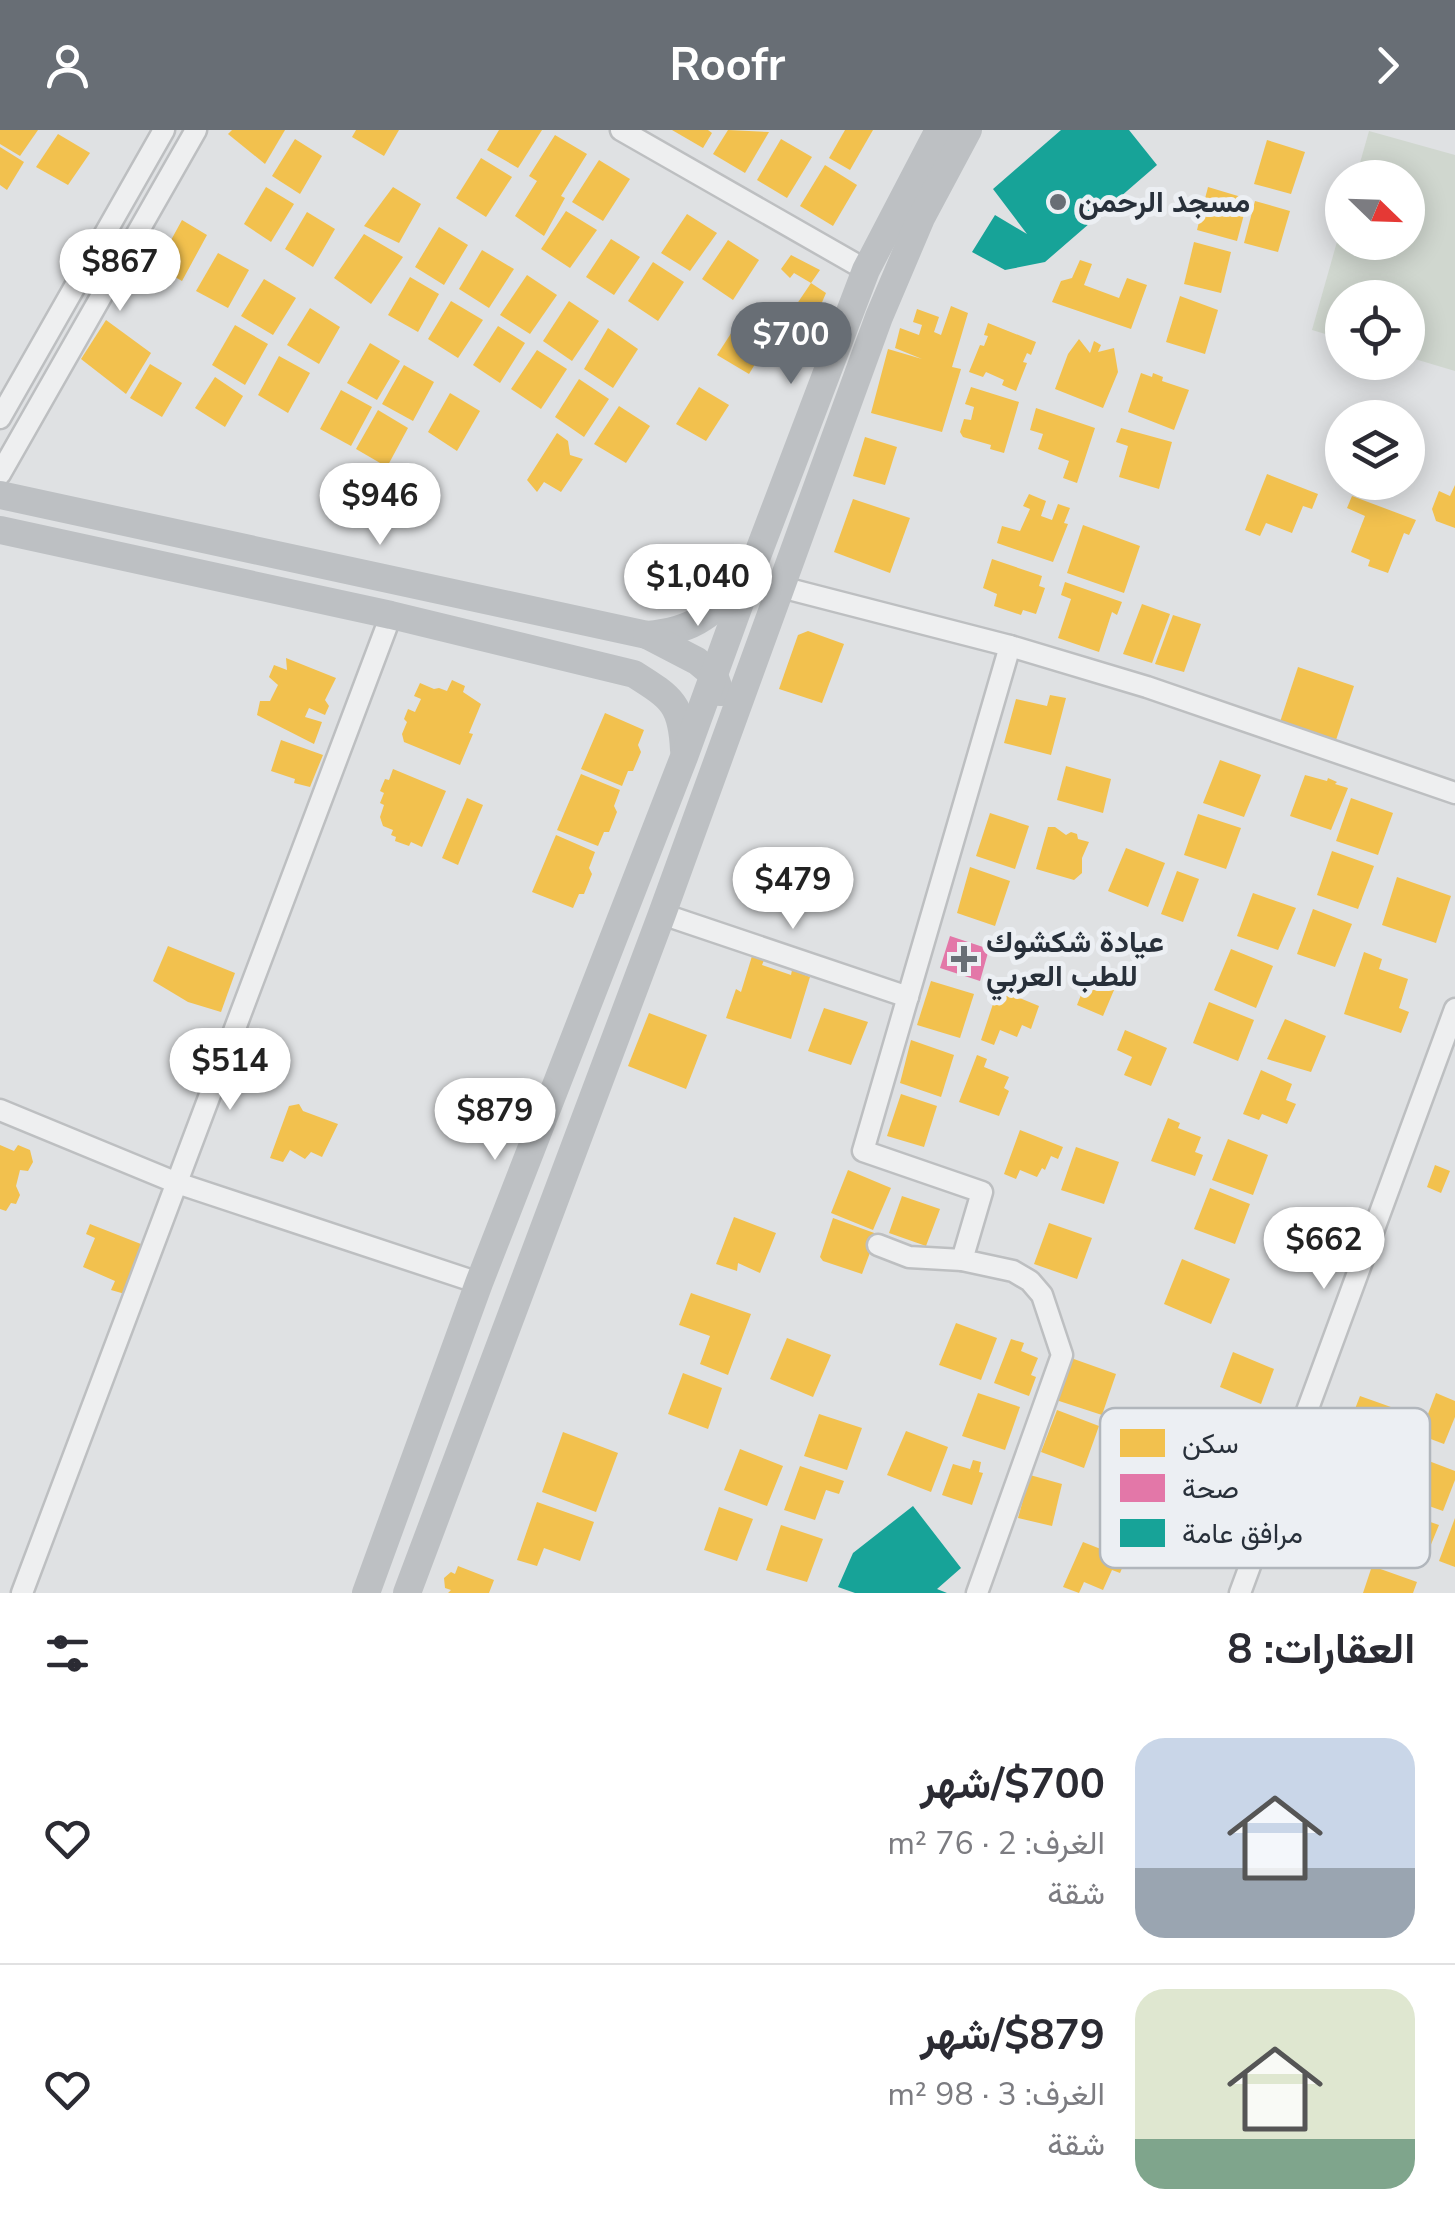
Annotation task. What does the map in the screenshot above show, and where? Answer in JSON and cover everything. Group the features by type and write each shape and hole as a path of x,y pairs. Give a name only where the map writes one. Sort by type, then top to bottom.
{"street":[{"path":"0,418 164,130"},
{"path":"0,474 196,130"},
{"path":"621,130 866,270"},
{"path":"366,1593 479,1283 684,757 866,270 939,130"},
{"path":"408,1593 662,914 879,317 921,218 968,130"},
{"path":"0,496 647,635 697,661 714,675 732,721"},
{"path":"0,530 391,615 634,674 714,675 756,656"},
{"path":"647,635 675,632 704,619 754,564"},
{"path":"322,600 330,566"},
{"path":"781,587 1010,646 1148,687 1455,793"},
{"path":"22,1593 391,615"},
{"path":"962,1260 982,1192 863,1151 1010,646"},
{"path":"634,674 676,705 683,728 684,757"},
{"path":"662,914 908,998"},
{"path":"1308,1408 1455,1009"},
{"path":"562,1071 598,1084"},
{"path":"0,1110 177,1183 479,1283"},
{"path":"878,1245 909,1257 962,1260 1012,1271 1030,1280 1042,1295 1062,1355 977,1593"},
{"path":"1240,1593 1249,1568"}],"shaded area":[{"path":"1369,131 1455,155 1455,371 1425,362 1425,280 1326,280 1332,260 1425,260 1425,160 1361,160"},
{"path":"1325,284 1325,334 1312,330"}],"building: سكن":[{"path":"0,130 38,130 20,156 0,144"},
{"path":"232,130 285,130 265,164 228,134"},
{"path":"356,130 399,130 384,156 352,137"},
{"path":"499,130 542,130 518,168 487,150"},
{"path":"672,130 708,130 712,133 703,148"},
{"path":"728,130 769,132 745,173 713,154"},
{"path":"845,130 873,130 850,170 829,158"},
{"path":"58,134 90,153 68,185 36,167"},
{"path":"555,135 587,154 561,196 565,198 544,236 515,216 537,181 529,176"},
{"path":"295,139 322,156 300,194 272,176"},
{"path":"781,139 812,157 787,198 757,180"},
{"path":"1267,140 1305,152 1291,194 1254,184"},
{"path":"0,147 24,162 7,190 0,185"},
{"path":"481,158 512,177 486,217 456,198"},
{"path":"599,160 630,179 603,221 572,202"},
{"path":"825,165 857,185 833,226 800,206"},
{"path":"266,187 294,204 271,242 244,224"},
{"path":"393,187 421,204 399,243 364,226"},
{"path":"1208,187 1248,199 1237,241 1197,230"},
{"path":"1255,201 1290,211 1278,252 1244,243"},
{"path":"566,211 597,230 570,268 541,249"},
{"path":"307,212 335,229 313,267 285,249"},
{"path":"687,214 717,233 690,271 661,253"},
{"path":"182,220 207,235 182,281 149,262 156,249 164,253"},
{"path":"439,227 468,245 444,285 415,267"},
{"path":"364,234 403,257 371,304 334,278"},
{"path":"611,239 640,257 614,295 586,277"},
{"path":"728,240 759,260 733,300 702,279"},
{"path":"1194,242 1231,252 1221,293 1184,284"},
{"path":"482,250 514,269 489,308 459,289"},
{"path":"218,253 249,270 228,308 196,291"},
{"path":"791,255 820,270 811,283 794,273 790,278 781,269"},
{"path":"1080,260 1092,264 1084,285 1119,298 1127,278 1147,285 1131,329 1052,302 1061,281 1072,278"},
{"path":"653,262 684,282 658,321 628,301"},
{"path":"527,275 557,295 530,334 500,315"},
{"path":"410,277 439,294 418,332 388,315"},
{"path":"264,279 296,298 273,335 241,316"},
{"path":"811,283 826,293 804,344 780,329"},
{"path":"1180,296 1218,310 1205,354 1166,342"},
{"path":"451,301 483,320 458,358 428,339"},
{"path":"569,301 599,321 572,361 543,341"},
{"path":"951,306 968,313 952,367 961,369 942,432 871,413 888,349 922,359 895,348 900,328 919,335 922,325 913,322 917,309 939,317 934,332 941,335"},
{"path":"310,308 340,327 319,364 287,345"},
{"path":"741,318 772,336 749,374 717,355"},
{"path":"106,320 151,353 126,394 81,359"},
{"path":"988,323 1036,342 1023,362 1027,363 1016,391 986,372 983,377 969,372 988,336 984,335"},
{"path":"235,325 268,344 245,385 212,365"},
{"path":"498,326 525,343 500,383 473,365"},
{"path":"608,328 638,349 613,388 584,369"},
{"path":"1079,339 1090,353 1094,341 1101,345 1098,352 1114,348 1118,372 1103,408 1055,389 1068,354"},
{"path":"370,343 400,361 377,400 347,383"},
{"path":"537,350 567,369 541,409 511,389"},
{"path":"279,356 310,373 288,413 258,395"},
{"path":"150,364 182,383 162,417 130,398"},
{"path":"404,365 434,382 413,421 382,404"},
{"path":"1141,373 1152,377 1153,373 1163,377 1162,381 1189,390 1174,430 1128,412"},
{"path":"215,377 243,396 225,427 195,408"},
{"path":"579,379 609,399 584,437 555,417"},
{"path":"699,387 729,405 706,441 676,424"},
{"path":"971,387 1019,402 1004,453 963,437 960,432 964,419 971,420 974,407 965,404"},
{"path":"341,390 372,407 351,446 320,429"},
{"path":"450,393 480,411 457,451 428,432"},
{"path":"619,406 650,426 626,463 594,444"},
{"path":"1036,408 1095,428 1077,483 1063,478 1069,461 1038,449 1043,434 1030,430"},
{"path":"378,410 408,428 387,467 356,449"},
{"path":"1121,428 1172,442 1159,489 1119,477 1128,446 1116,442"},
{"path":"557,433 568,441 570,455 583,459 561,492 544,482 537,492 527,480"},
{"path":"865,437 897,447 885,485 853,476"},
{"path":"1267,474 1318,494 1312,509 1303,506 1292,533 1266,523 1260,536 1245,530"},
{"path":"1455,485 1455,528 1436,521 1432,509 1439,491 1450,496"},
{"path":"1029,494 1046,501 1041,516 1052,520 1058,504 1070,508 1053,562 997,543 1002,526 1020,531 1030,509 1023,506"},
{"path":"853,499 910,518 890,573 834,552"},
{"path":"1350,500 1363,500 1416,520 1409,535 1404,533 1388,573 1368,566 1370,560 1351,552 1365,516 1347,508"},
{"path":"1083,525 1140,546 1124,593 1067,573"},
{"path":"992,559 1042,576 1039,586 1045,588 1036,614 1023,610 1021,615 994,606 997,594 983,588"},
{"path":"1065,582 1122,602 1117,615 1112,612 1099,652 1058,638 1071,599 1061,595"},
{"path":"1142,604 1170,614 1152,663 1123,654"},
{"path":"1173,615 1201,624 1184,672 1155,664"},
{"path":"808,631 844,644 822,703 779,689 798,635"},
{"path":"286,658 336,678 325,700 329,706 325,715 309,708 305,717 322,722 314,744 257,715 260,701 270,701 278,685 269,677 274,665 287,670"},
{"path":"1298,667 1354,686 1335,743 1279,725"},
{"path":"452,680 465,686 463,692 481,704 460,765 404,742 402,734 408,709 415,712 421,699 414,696 420,683 447,691"},
{"path":"1050,695 1066,698 1051,755 1004,743 1016,699 1047,706"},
{"path":"605,713 644,730 638,745 641,752 622,786 581,769"},
{"path":"281,740 323,755 310,787 271,771"},
{"path":"1220,760 1261,775 1244,817 1203,803"},
{"path":"1066,766 1111,779 1103,813 1057,800"},
{"path":"393,769 446,791 422,847 395,841 393,830 383,826 380,817 384,805 380,803 384,793 380,791"},
{"path":"581,774 620,790 614,806 617,812 598,846 557,830"},
{"path":"1305,775 1327,781 1328,778 1348,788 1331,830 1290,816"},
{"path":"467,798 483,805 458,865 442,858"},
{"path":"1351,798 1393,813 1378,855 1336,841"},
{"path":"990,813 1029,826 1015,869 976,856"},
{"path":"1198,814 1241,828 1226,869 1184,855"},
{"path":"1048,827 1066,835 1077,834 1078,839 1089,842 1082,858 1082,873 1074,880 1036,869"},
{"path":"556,835 595,852 589,868 592,874 573,908 532,892"},
{"path":"1126,848 1165,863 1148,907 1108,891"},
{"path":"1332,851 1374,866 1358,909 1317,895"},
{"path":"970,867 1010,881 995,926 957,913"},
{"path":"1177,871 1199,879 1183,922 1161,914"},
{"path":"1397,877 1451,896 1436,943 1382,925"},
{"path":"1253,893 1296,908 1278,950 1237,936"},
{"path":"1313,909 1352,924 1335,967 1297,954"},
{"path":"168,946 235,973 221,1012 188,1002 153,981"},
{"path":"1231,949 1273,966 1256,1008 1214,990"},
{"path":"1364,952 1382,959 1379,969 1408,979 1399,1008 1409,1012 1401,1033 1344,1014"},
{"path":"752,956 764,960 762,965 810,977 791,1039 726,1018 736,989 741,992"},
{"path":"1090,972 1111,981 1108,988 1114,990 1103,1016 1077,1005"},
{"path":"931,981 974,994 960,1038 917,1025"},
{"path":"998,989 1039,1006 1031,1029 1022,1025 1017,1037 1000,1030 994,1045 981,1040"},
{"path":"1209,1002 1254,1020 1238,1061 1193,1043"},
{"path":"824,1008 868,1022 851,1065 808,1051"},
{"path":"649,1013 707,1035 686,1089 628,1066"},
{"path":"1285,1019 1326,1036 1311,1072 1267,1059"},
{"path":"1125,1030 1167,1048 1151,1086 1124,1075 1132,1057 1117,1050"},
{"path":"911,1040 954,1055 941,1097 900,1083"},
{"path":"977,1055 987,1059 984,1067 1009,1077 1004,1088 1009,1091 999,1116 959,1102"},
{"path":"1261,1070 1292,1084 1286,1100 1296,1104 1287,1124 1262,1114 1259,1120 1243,1114"},
{"path":"901,1094 937,1106 924,1147 887,1136"},
{"path":"299,1104 303,1111 338,1124 322,1157 311,1152 305,1159 290,1150 283,1162 270,1158 289,1106"},
{"path":"1168,1118 1180,1123 1178,1128 1201,1137 1195,1152 1203,1155 1195,1176 1151,1161"},
{"path":"1020,1130 1063,1147 1058,1159 1051,1156 1037,1177 1020,1170 1016,1179 1004,1174"},
{"path":"1228,1139 1268,1155 1253,1195 1212,1180"},
{"path":"0,1145 14,1151 18,1145 30,1150 33,1162 28,1171 20,1170 16,1186 20,1195 6,1211 0,1209"},
{"path":"1076,1147 1119,1162 1104,1204 1061,1190"},
{"path":"1435,1165 1450,1171 1441,1193 1427,1187"},
{"path":"848,1170 891,1188 873,1230 831,1213"},
{"path":"1210,1188 1250,1204 1235,1244 1194,1229"},
{"path":"902,1196 940,1209 926,1246 889,1233"},
{"path":"734,1217 776,1233 760,1273 738,1263 737,1271 716,1264"},
{"path":"833,1218 877,1234 862,1274 820,1257"},
{"path":"1049,1223 1092,1238 1077,1279 1034,1264"},
{"path":"90,1224 146,1246 125,1294 111,1290 115,1281 83,1267 95,1238 86,1234"},
{"path":"1182,1259 1230,1279 1211,1324 1164,1304"},
{"path":"691,1293 751,1314 728,1375 700,1364 710,1336 679,1325"},
{"path":"956,1323 997,1338 981,1380 939,1365"},
{"path":"787,1338 831,1355 813,1397 770,1379"},
{"path":"1011,1339 1024,1343 1021,1351 1038,1358 1029,1396 994,1383"},
{"path":"1233,1352 1274,1369 1261,1404 1220,1387"},
{"path":"1071,1358 1116,1374 1100,1414 1056,1400"},
{"path":"683,1373 722,1388 708,1429 668,1414"},
{"path":"978,1393 1020,1407 1005,1450 962,1436"},
{"path":"1436,1393 1455,1401 1455,1417 1444,1444 1430,1439 1430,1409"},
{"path":"1360,1396 1394,1408 1355,1408"},
{"path":"1057,1410 1099,1426 1084,1468 1041,1452"},
{"path":"819,1414 862,1428 847,1470 804,1456"},
{"path":"906,1431 948,1447 931,1492 887,1475"},
{"path":"563,1432 618,1453 596,1512 542,1492"},
{"path":"740,1449 783,1466 767,1506 724,1490"},
{"path":"973,1460 981,1462 979,1472 983,1473 972,1505 942,1495 953,1464 970,1469"},
{"path":"1430,1461 1455,1471 1443,1511 1430,1506"},
{"path":"800,1466 844,1481 839,1494 826,1490 815,1520 784,1510"},
{"path":"1030,1475 1062,1484 1052,1526 1018,1518"},
{"path":"537,1502 594,1522 580,1561 544,1548 537,1566 517,1560"},
{"path":"719,1507 753,1519 737,1561 704,1550"},
{"path":"1455,1518 1455,1567 1439,1561"},
{"path":"1430,1522 1439,1525 1430,1547"},
{"path":"781,1525 823,1539 807,1582 766,1570"},
{"path":"1083,1542 1100,1549 1100,1568 1122,1568 1120,1573 1112,1570 1103,1590 1084,1582 1079,1593 1063,1587"},
{"path":"458,1566 494,1580 489,1593 448,1593 451,1590 445,1588 444,1578 451,1572 455,1574"},
{"path":"1371,1568 1417,1582 1413,1593 1363,1593"}],"building: صحة":[{"name":"عيادة شكشوك للطب العربي","path":"950,936 989,949 980,981 940,968"}],"building: مرافق عامة":[{"name":"مسجد الرحمن","path":"1061,130 1129,130 1157,165 1045,262 1005,270 972,252 995,215 1027,234 993,189"},
{"path":"913,1506 961,1568 937,1589 947,1593 855,1593 838,1587 853,1553"}],"place":[{"name":"مسجد الرحمن","path":"1058,202"},
{"name":"عيادة شكشوك للطب العربي","path":"964,959"}]}
